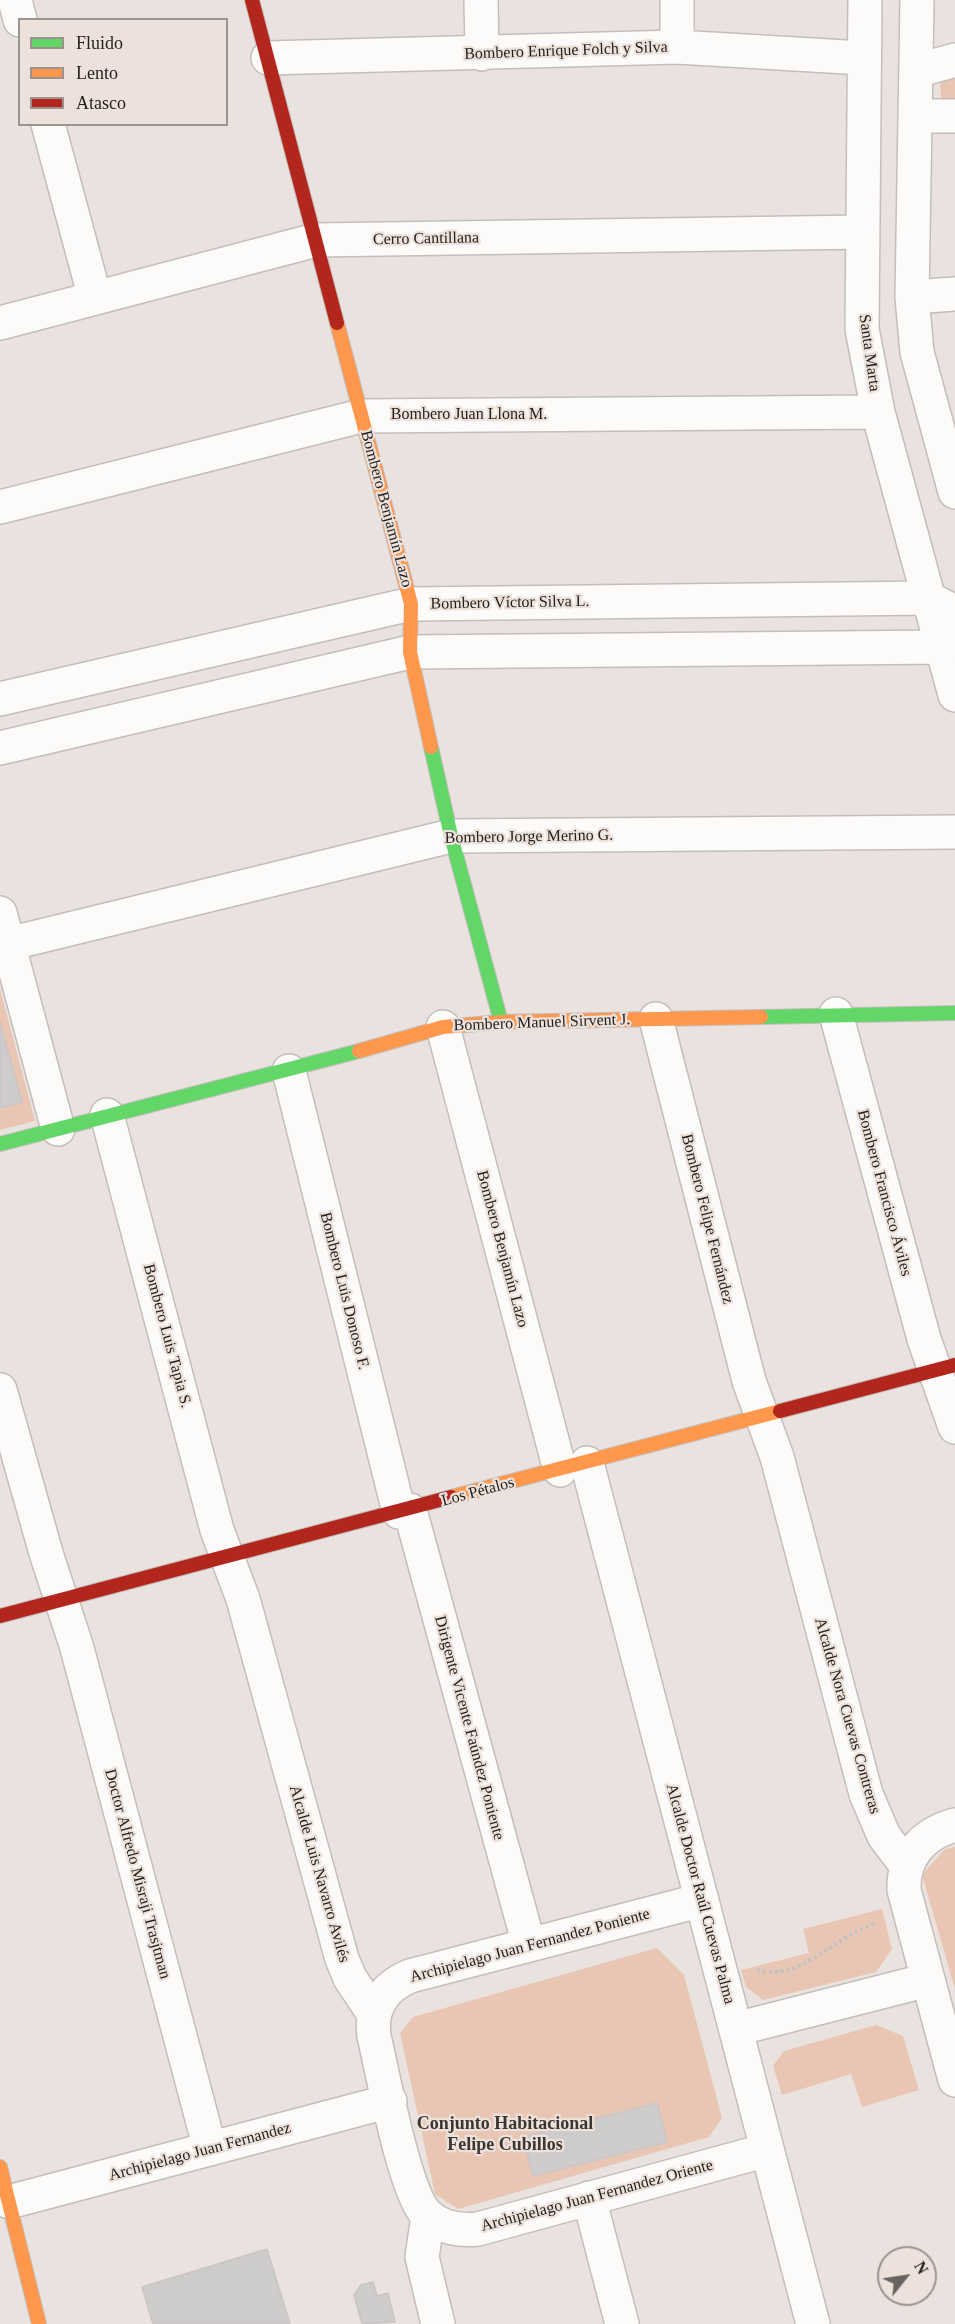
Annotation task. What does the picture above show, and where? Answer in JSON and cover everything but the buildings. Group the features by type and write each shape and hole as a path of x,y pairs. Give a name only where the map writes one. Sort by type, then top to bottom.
{"street":[{"path":"15,0 20,18"},
{"name":"Bombero Benjamín Lazo","path":"252,0 411,604 410,652 451,836 501,1022"},
{"path":"481,0 482,54"},
{"path":"677,0 677,48"},
{"name":"Santa Marta","path":"865,0 862,329 878,412 942,605 955,695"},
{"path":"916,0 912,297 917,352 955,492"},
{"name":"Bombero Enrique Folch y Silva","path":"268,58 677,48 864,58"},
{"path":"916,71 955,60"},
{"path":"915,116 955,116"},
{"path":"49,126 95,298"},
{"name":"Cerro Cantillana","path":"0,323 316,240 862,232"},
{"path":"912,297 955,294"},
{"name":"Bombero Juan Llona M.","path":"0,507 361,416 878,412"},
{"name":"Bombero Víctor Silva L.","path":"0,699 411,604 942,605"},
{"path":"0,748 410,652 949,645"},
{"name":"Bombero Jorge Merino G.","path":"8,944 451,836 955,832"},
{"path":"0,913 58,1129"},
{"name":"Bombero Manuel Sirvent J.","path":"0,1144 107,1115 289,1071 443,1027 501,1022 955,1013"},
{"name":"Bombero Francisco Áviles","path":"836,1014 924,1339 945,1368 955,1427"},
{"name":"Bombero Felipe Fernández","path":"656,1019 749,1382 762,1417"},
{"name":"Bombero Benjamín Lazo","path":"443,1027 574,1467"},
{"name":"Bombero Luis Donoso F.","path":"289,1071 404,1511"},
{"name":"Bombero Luis Tapia S.","path":"107,1115 217,1530 227,1557"},
{"name":"Los Pétalos","path":"0,1616 945,1368"},
{"name":"Doctor Alfredo Misraji Trasjtman","path":"0,1390 77,1648 210,2149"},
{"name":"Alcalde Nora Cuevas Contreras","path":"762,1417 777,1457 866,1794 884,1836 906,1866"},
{"name":"Alcalde Doctor Raúl Cuevas Palma","path":"574,1467 702,1900 813,2324"},
{"name":"Dirigente Vicente Faúndez Poniente","path":"404,1511 529,1946"},
{"name":"Alcalde Luis Navarro Avilés","path":"227,1557 243,1599 342,1959 353,1984 374,2014"},
{"path":"955,1824 929,1834 919,1843 906,1866 904,1890 955,2080"},
{"name":"Archipielago Juan Fernandez Poniente","path":"374,2014 386,1991 403,1979 702,1900"},
{"path":"736,2029 928,1980"},
{"path":"374,2014 374,2036 413,2193 428,2216 422,2257 438,2324"},
{"name":"Archipielago Juan Fernandez","path":"9,2202 390,2102"},
{"name":"Archipielago Juan Fernandez Oriente","path":"428,2216 453,2228 472,2229 767,2150"},
{"path":"0,2167 39,2324"},
{"path":"589,2198 622,2324"}],"path":[{"path":"720,1969 740,1963 761,1971 790,1970 854,1932 911,1914"}],"shaded area":[{"path":"955,78 955,99 941,100 940,82"},
{"path":"0,989 35,1121 0,1130"},
{"path":"955,1847 955,1989 922,1875 945,1849"},
{"path":"882,1909 892,1949 876,1972 763,2000 746,1987 741,1970 809,1953 803,1929"},
{"path":"657,1948 684,1975 722,2118 709,2137 458,2209 435,2194 400,2033 413,2017"},
{"path":"876,2025 903,2036 919,2090 862,2107 851,2074 782,2095 773,2066 784,2051"}],"traffic: fast":[{"path":"431,747 451,836 501,1022"},
{"path":"761,1017 955,1013"},
{"path":"0,1144 359,1051"}],"traffic: slow":[{"path":"337,323 411,604 410,652 431,747"},
{"path":"359,1051 443,1027 501,1022 761,1017"},
{"path":"451,1497 780,1411"},
{"path":"0,2167 39,2324"}],"traffic: jam":[{"path":"252,0 337,323"},
{"path":"780,1411 955,1365"},
{"path":"0,1616 451,1497"}],"district":[{"name":"Conjunto Habitacional Felipe Cubillos","path":"505,2134"}]}
